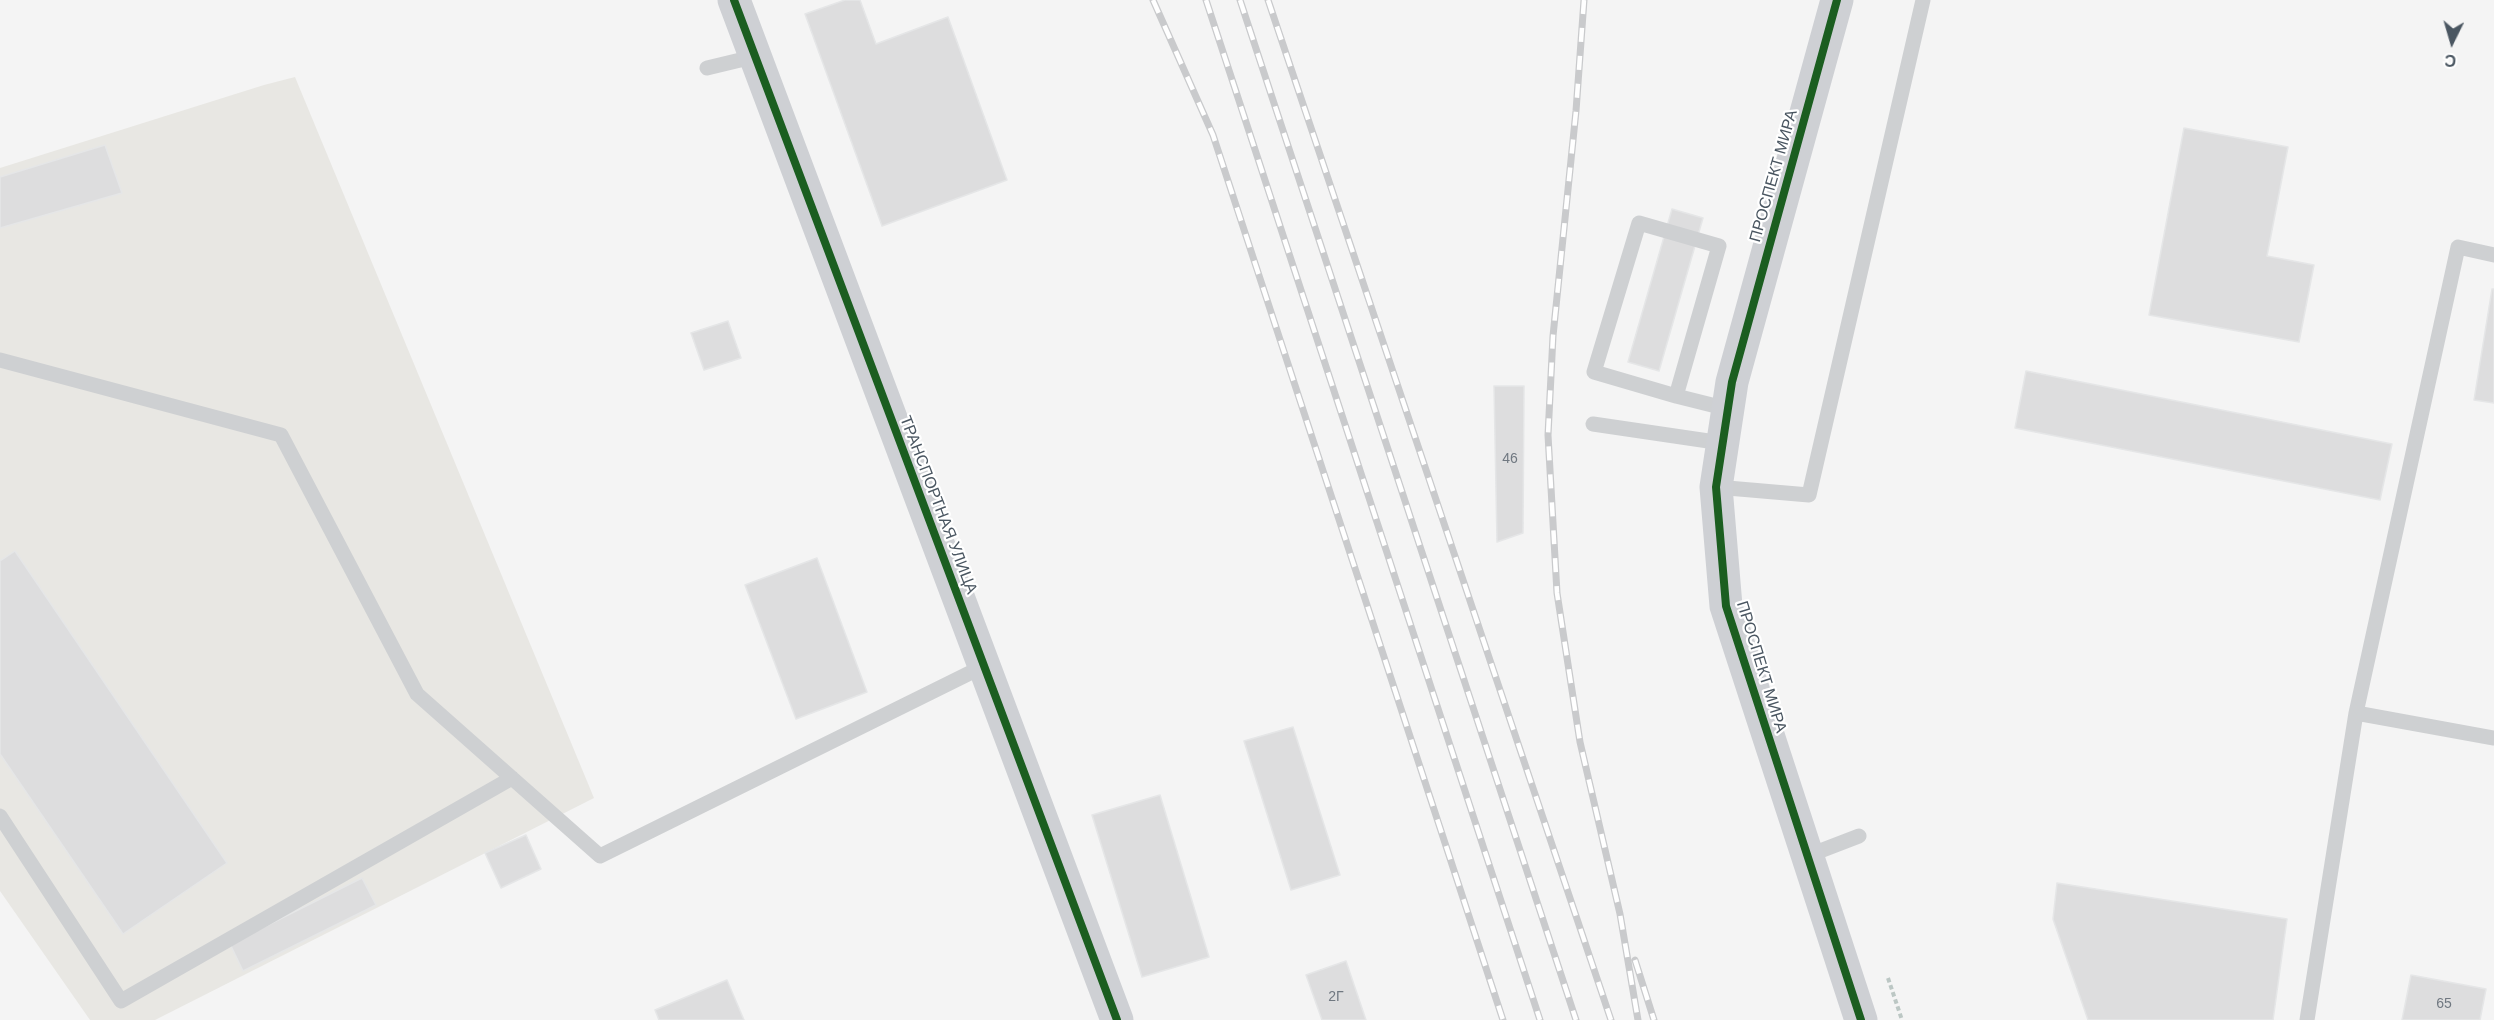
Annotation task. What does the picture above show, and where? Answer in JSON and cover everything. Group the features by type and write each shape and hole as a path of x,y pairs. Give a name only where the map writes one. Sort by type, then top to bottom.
{"street":[{"name":"ТРАНСПОРТНАЯ УЛИЦА","path":"734,0 763,55 984,666 1117,1020"},
{"name":"ПРОСПЕКТ МИРА","path":"1838,0 1732,382 1716,487 1726,606 1861,1020"}],"lane":[{"path":"1716,487 1809,495 1923,0"},
{"path":"707,68 763,55"},
{"path":"1676,396 1719,246 1639,223 1594,372 1676,396 1728,409"},
{"path":"2307,1020 2356,713 2458,247 2494,255"},
{"path":"0,360 281,435 417,694 600,856 984,666"},
{"path":"1593,424 1722,443"},
{"path":"2356,713 2494,738"},
{"path":"0,816 121,1001 512,778"},
{"path":"1807,856 1859,836"}],"path":[{"path":"1887,976 1902,1020"}],"shaded area":[{"path":"295,77 594,798 155,1020 90,1020 0,891 0,168"}],"building":[{"path":"845,0 860,0 876,44 948,17 1007,180 882,226 805,14"},
{"path":"2184,128 2288,147 2267,256 2314,265 2299,342 2149,315"},
{"path":"105,145 122,193 0,228 0,177"},
{"path":"1672,209 1703,218 1659,371 1628,362"},
{"path":"2492,289 2494,289 2494,403 2474,400"},
{"path":"728,321 741,358 704,370 691,333"},
{"path":"2026,371 2392,444 2380,500 2015,428"},
{"path":"1494,386 1524,386 1523,533 1497,542"},
{"path":"15,551 227,863 123,934 0,754 0,561"},
{"path":"817,558 867,692 796,719 745,585"},
{"path":"1293,727 1340,875 1291,890 1244,741"},
{"path":"1160,795 1209,957 1142,977 1092,815"},
{"path":"526,835 541,869 501,888 485,853"},
{"path":"362,878 376,905 243,971 230,944"},
{"path":"2057,883 2287,919 2273,1020 2088,1020 2053,919"},
{"path":"1346,961 1366,1020 1322,1020 1306,975"},
{"path":"2411,975 2486,989 2480,1020 2402,1020"},
{"path":"727,980 744,1020 659,1020 655,1010"}],"railway":[{"path":"1153,0 1213,135 1503,1020"},
{"path":"1206,0 1540,1020"},
{"path":"1240,0 1576,1020"},
{"path":"1268,0 1611,1020"},
{"path":"1584,0 1576,111 1553,336 1548,435 1557,593 1580,742 1620,914 1638,1020"},
{"path":"1635,960 1654,1020"}],"cycle path":[{"path":"734,0 1117,1020"},
{"path":"1837,0 1732,382 1716,487 1726,606 1861,1020"}]}
